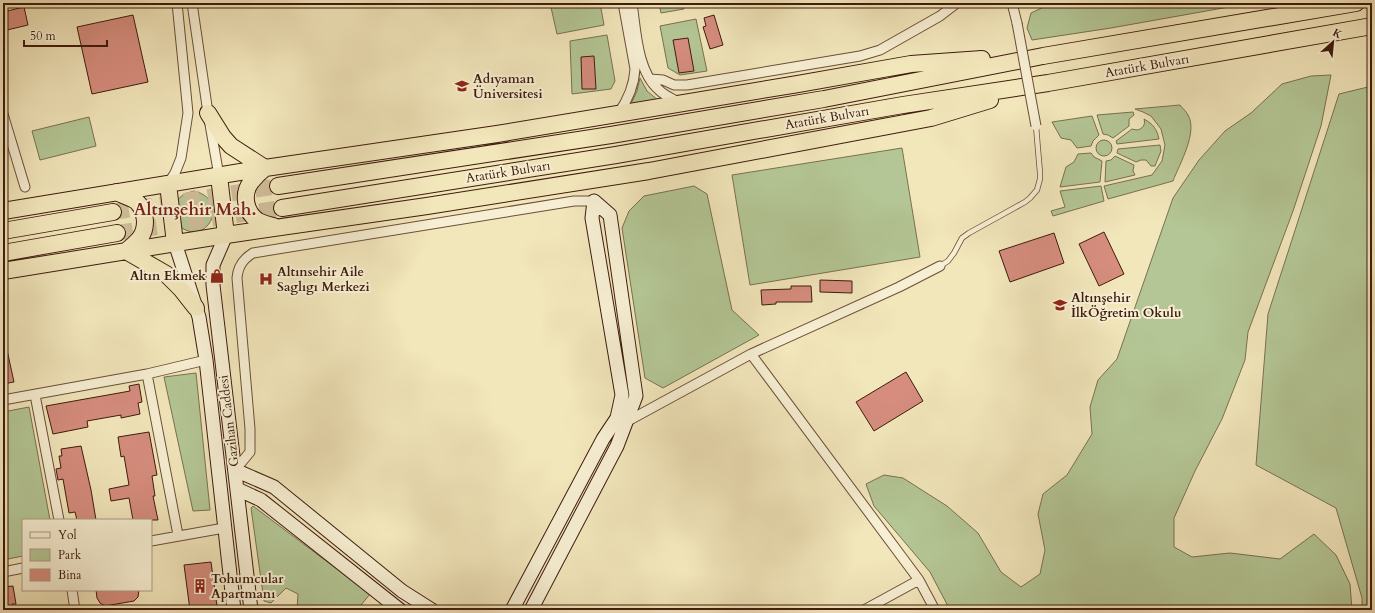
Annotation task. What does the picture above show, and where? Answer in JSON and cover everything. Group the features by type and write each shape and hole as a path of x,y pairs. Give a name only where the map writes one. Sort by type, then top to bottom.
{"highway":[{"name":"Atatürk Bulvarı","path":"278,186 612,135 824,99 1043,56 1356,3"},
{"name":"Atatürk Bulvarı","path":"282,208 624,154 903,105 1048,84 1372,26"},
{"path":"3,211 265,168 497,134 910,64 1043,56"},
{"path":"3,271 175,242 427,206 665,168 931,118 1048,84"},
{"path":"208,113 223,136 232,146 265,168"},
{"path":"265,168 248,186 246,202 249,210 256,219 278,228"},
{"path":"219,176 226,235"},
{"path":"168,184 175,242"},
{"path":"116,192 135,201 142,210 145,218 145,226 141,236 126,251"},
{"path":"3,231 113,212"},
{"path":"3,253 117,233"},
{"path":"126,251 166,274 181,289 196,308"}],"street":[{"path":"168,184 175,173 181,158 188,114 177,3"},
{"path":"192,3 219,176"},
{"path":"618,114 626,103 633,87 635,69 623,3"},
{"path":"632,3 642,61 650,79 658,90 668,97 682,103"},
{"path":"650,79 663,80 674,85 687,85 860,56 880,50 940,16 957,3"},
{"path":"1012,3 1036,126"},
{"path":"3,114 25,187"},
{"path":"432,610 402,591 274,487 235,470 250,452 250,429 237,278 238,270 246,257 253,253 574,201 594,201 610,215 636,396 622,420 603,440 512,610"},
{"path":"531,610 617,446 622,420 622,395 592,218 594,201"},
{"name":"Gazihan Caddesi","path":"226,235 213,265 213,273 251,610"},
{"name":"Gazihan Caddesi","path":"175,242 199,317 206,360 234,610"},
{"path":"622,420 751,354 899,287 940,266"},
{"path":"751,354 919,580 935,610"},
{"path":"3,400 147,374 206,360"},
{"path":"147,374 178,535"},
{"path":"35,395 59,519"},
{"path":"237,489 261,500 400,610"},
{"path":"152,541 224,528"},
{"path":"3,572 22,568"},
{"path":"864,610 919,580"},
{"path":"72,591 75,610"}],"lane":[{"path":"940,266 948,261 962,238 968,233 1025,202 1034,194 1039,184 1040,173 1036,126"}],"green space":[{"path":"550,3 600,3 604,25 557,34"},
{"path":"659,3 683,3 684,9 661,13"},
{"path":"1052,3 1251,3 1111,28 1032,40 1027,28 1031,13"},
{"path":"696,19 707,71 680,75 668,68 660,26"},
{"path":"607,35 615,81 611,89 572,94 570,41"},
{"path":"1331,75 1321,126 1293,211 1248,332 1245,360 1222,419 1195,471 1174,518 1174,547 1192,557 1230,553 1280,559 1314,534 1336,555 1350,584 1352,610 950,610 930,572 874,506 866,484 884,475 903,478 947,506 978,533 1001,572 1021,587 1040,574 1045,550 1038,514 1043,494 1067,475 1092,434 1090,407 1098,380 1117,359 1173,198 1199,160 1225,131 1251,113 1282,84 1311,76"},
{"path":"640,78 647,91 659,101 630,106 637,91"},
{"path":"1372,86 1372,610 1362,610 1362,598 1336,508 1256,465 1268,314 1339,94"},
{"path":"1180,105 1188,115 1191,122 1191,130 1187,148 1173,181 1108,199 1104,186 1152,175 1162,161 1165,145 1161,129 1151,116 1135,109"},
{"path":"1133,112 1134,115 1129,119 1129,126 1113,138 1103,134 1097,115"},
{"path":"1092,116 1099,135 1093,141 1091,146 1077,148 1071,140 1061,138 1052,122"},
{"path":"89,117 96,146 40,160 32,131"},
{"path":"1144,119 1154,127 1159,139 1117,144 1116,141 1132,129 1137,130 1142,128 1144,125"},
{"path":"1104,140 1110,142 1112,148 1110,154 1104,156 1098,154 1096,148 1098,142"},
{"path":"1160,145 1161,151 1155,166 1151,166 1146,160 1136,162 1117,153 1118,149"},
{"path":"902,148 920,257 750,285 732,175"},
{"path":"1091,153 1094,157 1102,161 1100,182 1060,187 1066,167 1074,162 1078,154"},
{"path":"1115,156 1134,165 1133,171 1135,175 1105,182 1106,161 1111,160"},
{"path":"694,186 707,194 732,310 759,335 663,388 645,378 622,228 629,211 644,196"},
{"path":"1101,186 1104,201 1053,216 1051,211 1065,207 1060,191"},
{"path":"194,191 205,196 211,204 213,212 211,221 205,228 198,232 188,231 178,225 176,201 184,194"},
{"path":"196,373 210,510 193,511 164,377"},
{"path":"29,407 50,519 22,519 22,556 3,560 3,412"},
{"path":"253,506 370,594 357,610 297,610 298,594 286,588 271,603 264,601 251,508"}],"building":[{"path":"24,7 28,25 3,31 3,12"},
{"path":"133,15 148,82 92,94 77,27"},
{"path":"714,15 723,45 710,49 703,27 706,26 704,18"},
{"path":"688,38 694,71 679,73 673,40"},
{"path":"594,56 596,89 582,89 581,57"},
{"path":"1104,232 1124,274 1099,286 1079,244"},
{"path":"1054,233 1064,263 1010,282 999,251"},
{"path":"820,280 852,281 852,293 820,292"},
{"path":"791,286 811,286 812,302 776,302 776,304 762,305 761,290 791,289"},
{"path":"3,350 7,350 14,382 3,384"},
{"path":"906,372 923,401 874,431 856,402"},
{"path":"139,384 142,402 138,403 140,414 121,418 121,415 87,421 88,427 53,434 46,406 130,391 129,386"},
{"path":"149,432 157,475 152,476 155,496 153,496 158,520 133,519 129,498 111,501 109,489 129,485 124,456 121,457 118,437"},
{"path":"81,446 96,519 77,519 75,512 69,513 63,479 58,480 56,469 61,468 59,456 62,456 61,449"},
{"name":"Tohumcular Apartmanı","path":"211,562 217,606 190,610 184,565"},
{"path":"13,586 16,604 12,604 13,608 3,610 3,587"},
{"path":"96,591 139,591 138,597 134,601 105,606 100,603 97,598"}],"tunnel":[{"path":"113,212 278,186"},
{"path":"117,233 282,208"}],"place":[{"name":"Adıyaman Üniversitesi","path":"462,86"},
{"name":"Altın Ekmek","path":"217,276"},
{"name":"Altınsehir Aile Saglıgı Merkezi","path":"266,279"},
{"name":"Altınşehir İlkÖğretim Okulu","path":"1060,305"},
{"name":"Tohumcular Apartmanı","path":"200,586"}],"district":[{"name":"Altınşehir Mah.","path":"195,209"}]}
